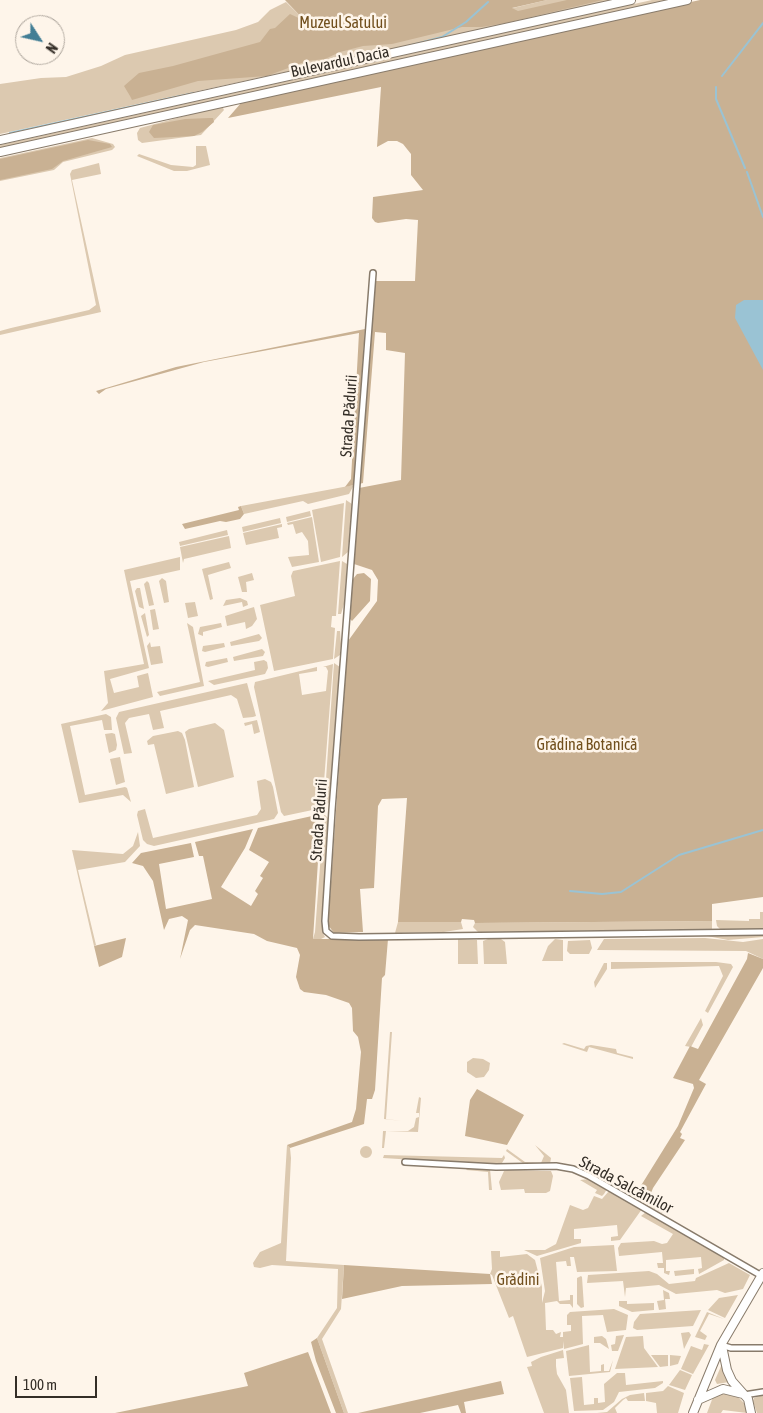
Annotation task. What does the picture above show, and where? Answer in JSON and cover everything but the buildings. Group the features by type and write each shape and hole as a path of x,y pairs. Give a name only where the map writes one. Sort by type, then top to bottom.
{"main road":[{"name":"Bulevardul Dacia","path":"0,140 631,0"},
{"name":"Bulevardul Dacia","path":"0,152 687,0"},
{"path":"693,1413 696,1401 722,1345 762,1275"},
{"path":"722,1345 727,1370 732,1381 744,1394 751,1406 751,1413"},
{"path":"696,1401 709,1393 723,1389 744,1394"}],"street":[{"name":"Strada Pădurii","path":"373,273 331,820 326,931 332,936 358,937 763,932"},
{"name":"Strada Salcâmilor","path":"405,1162 496,1167 556,1166 573,1169 589,1176 762,1275"},
{"path":"722,1345 731,1348 763,1348"},
{"path":"744,1394 763,1392"}],"green space":[{"name":"Muzeul Satului","path":"285,0 547,0 512,8 518,11 567,0 603,0 506,23 482,27 462,27 392,44 363,46 340,52 325,59 307,61 267,76 198,81 132,100 124,86 139,73 173,66 260,42 270,29 275,28 290,14 305,21"},
{"path":"547,0 617,0 0,134 0,84 41,78 66,77 101,66 125,55 236,30 258,22 270,10 286,2 335,50"},
{"path":"652,0 668,0 0,148 0,145"},
{"name":"Grădina Botanică","path":"700,0 763,0 763,897 712,904 712,921 475,923 474,920 462,919 461,922 398,922 407,798 382,799 378,806 374,888 360,889 363,932 334,933 328,925 348,641 377,601 378,580 372,570 354,564 359,488 401,480 405,353 386,350 386,333 375,332 363,483 359,484 372,300 376,281 415,281 418,220 406,219 375,222 372,218 373,197 423,190 411,175 411,154 403,144 397,141 388,141 377,147 381,87 228,118 241,103 293,90"},
{"path":"222,106 224,110 201,135 142,143 138,140 137,133 140,128"},
{"path":"213,118 214,122 194,136 154,138 149,132 153,125 185,119"},
{"path":"92,138 113,144 115,147 112,150 63,162 54,170 0,181 0,158"},
{"path":"88,140 110,144 112,147 63,161 52,169 0,180 0,159"},
{"path":"196,146 206,146 210,165 187,171 174,171 137,156 139,154 171,165 193,167 196,165"},
{"path":"99,163 101,174 72,180 101,312 0,335 0,331 89,310 96,305 70,174 72,170"},
{"path":"365,329 354,485 345,487 351,479 359,333 204,362 106,389 99,394 96,391 176,367"},
{"path":"354,485 349,494 308,504 303,501 244,514 241,506"},
{"path":"346,500 352,504 348,552 342,557"},
{"path":"344,503 340,557 321,562 312,510"},
{"path":"241,506 244,514 240,519 226,522 220,521 185,529 182,524 239,510 238,507"},
{"path":"310,511 311,516 287,522 286,517"},
{"path":"312,517 319,562 292,567 288,557 309,555 308,541 302,532 296,534 293,524 288,525 287,523"},
{"path":"280,518 281,523 243,532 242,527"},
{"path":"282,524 282,527 277,528 279,538 246,545 243,533"},
{"path":"227,530 228,535 180,546 179,542"},
{"path":"229,536 231,548 184,559 183,563 180,547"},
{"path":"180,557 180,570 130,581 149,668 110,679 114,693 139,687 137,676 148,673 153,697 101,711 108,703 104,671 144,664 124,570"},
{"path":"340,561 336,616 332,616 331,627 335,628 333,659 274,671 260,605 295,596 291,576 293,571"},
{"path":"342,561 347,564 344,604 341,614 338,614"},
{"path":"229,562 231,568 208,575 213,599 210,600 202,569"},
{"path":"252,573 254,580 246,582 247,592 242,592 238,577"},
{"path":"364,573 371,579 370,601 352,621 350,619 353,579 357,574"},
{"path":"162,578 166,581 169,602 164,603 159,581"},
{"path":"147,581 154,605 149,606 144,584"},
{"path":"137,588 140,588 144,609 139,607 135,591"},
{"path":"240,598 247,601 248,605 243,607 242,602 223,606 226,600"},
{"path":"195,602 198,616 188,618 185,603"},
{"path":"254,607 257,619 252,626 246,629 245,622 227,626 225,616"},
{"path":"155,609 159,629 153,630 150,610"},
{"path":"145,613 149,635 147,637 141,616"},
{"path":"187,623 193,627 204,686 160,696 157,692 200,682"},
{"path":"221,623 222,627 203,632 203,636 198,634 200,627"},
{"path":"337,631 340,631 340,655 334,659"},
{"path":"259,634 262,638 259,641 231,646 230,642"},
{"path":"150,642 151,647 160,646 163,663 151,665 147,646"},
{"path":"224,643 225,647 202,651 203,646"},
{"path":"262,649 265,652 263,656 234,661 233,657"},
{"path":"227,658 228,662 205,666 206,662"},
{"path":"264,660 267,662 268,668 265,674 214,685 208,681 255,670 254,662"},
{"path":"334,663 340,667 331,800 324,808"},
{"path":"333,664 322,808 284,816 281,812 254,687 255,682 317,667 317,671 299,674 302,695 326,691 328,671 326,667 323,667"},
{"path":"247,683 256,716 243,718 237,699 231,695 160,711 164,728 153,730 149,714 129,718 125,723 132,753 124,754 116,718 119,712"},
{"path":"106,714 111,717 112,730 104,730 102,720 70,726 85,795 125,787 131,802 123,795 79,803 61,724"},
{"path":"257,720 260,732 254,734 252,724 245,726 244,723"},
{"path":"215,723 224,730 234,777 198,787 185,732 189,729"},
{"path":"178,731 182,733 185,740 194,787 166,794 154,744 148,745 147,741 153,736"},
{"path":"105,734 115,734 117,745 116,750 109,753"},
{"path":"120,757 125,782 116,785 110,759"},
{"path":"265,779 271,782 273,787 278,813 274,819 154,846 147,844 143,840 137,815 138,811 145,809 153,838 257,815 261,809 257,781"},
{"path":"321,814 313,939 388,939 385,975 382,978 375,1090 372,1099 367,1099 364,1124 290,1148 287,1145 352,1122 356,1109 361,1052 358,1037 353,1031 352,1008 349,1003 326,995 304,992 300,989 296,977 300,955 297,948 267,941 254,934 195,925 190,930 180,959 188,920 182,916 169,919 164,930 153,881 143,866 132,863 141,853 191,843 194,857 159,864 166,909 212,899 203,856 199,856 195,842 253,829 245,848 221,887 251,906 258,894 255,891 263,878 260,876 269,862 249,850 258,828"},
{"path":"324,814 329,819 322,931 325,937 319,940 313,939"},
{"path":"138,832 140,846 125,862 78,870 96,945 94,946 72,850 123,854 133,846"},
{"path":"760,912 763,912 763,929 720,929 717,926 716,920 749,921 749,919 760,919"},
{"path":"712,921 712,929 478,932 473,927 475,923"},
{"path":"398,922 461,922 463,929 444,932 395,933"},
{"path":"707,936 763,936 763,937 728,940"},
{"path":"126,938 122,957 99,967 94,946"},
{"path":"705,938 743,942 763,939 763,959 746,951 597,950 604,939"},
{"path":"458,939 477,940 478,964 458,964"},
{"path":"501,939 505,942 507,964 484,964 483,941"},
{"path":"555,939 563,940 563,961 542,961 548,946"},
{"path":"590,940 592,948 589,954 570,954 567,951 568,941"},
{"path":"748,953 763,959 763,968 699,1080 706,1084 680,1132 682,1134 680,1138 685,1140 653,1188 651,1193 652,1201 637,1192 678,1126 694,1088 693,1084 673,1078 690,1046 698,1049 747,959"},
{"path":"611,962 716,962 731,964 733,967 708,1013 705,1011 723,976 719,966 611,969"},
{"path":"604,963 607,963 607,969 595,988 594,982"},
{"path":"701,1018 703,1025 691,1047 685,1046"},
{"path":"390,1032 392,1032 386,1119 402,1121 384,1119"},
{"path":"562,1044 584,1049 586,1046 591,1045 616,1049 617,1053 633,1057 633,1059 589,1047 587,1052"},
{"path":"473,1058 483,1059 490,1063 489,1070 484,1077 476,1078 467,1072 467,1062"},
{"path":"477,1089 524,1115 507,1145 465,1136 470,1100"},
{"path":"419,1097 421,1098 418,1132 386,1131 408,1131 414,1127 416,1118 419,1117 419,1113 416,1113"},
{"path":"383,1131 386,1131 384,1148 382,1148"},
{"path":"287,1145 290,1148 291,1158 286,1261 344,1265 341,1309 322,1339 348,1413 344,1413 317,1338 337,1308 338,1269 272,1265 260,1268 254,1267 253,1263 260,1252 281,1243"},
{"path":"535,1145 551,1158 550,1164 524,1164 506,1151 507,1149 525,1162 541,1163 544,1156"},
{"path":"368,1146 371,1147 371,1157 364,1158 361,1157 360,1150 361,1147"},
{"path":"384,1155 502,1158 504,1155 505,1158 502,1163 494,1165 383,1158"},
{"path":"468,1168 490,1169 492,1190 489,1190 488,1172 466,1170"},
{"path":"504,1171 551,1171 553,1176 550,1191 546,1193 525,1193 524,1189 501,1190 499,1182"},
{"path":"589,1179 607,1189 602,1196 595,1193 597,1190 580,1180"},
{"path":"609,1191 642,1209 620,1240 611,1241 611,1237 618,1236 617,1225 574,1229 574,1239 581,1239 581,1243 537,1256 524,1250 545,1250 556,1244 570,1205 583,1210 588,1208 594,1196 602,1199"},
{"path":"637,1192 666,1209 662,1213 634,1197"},
{"path":"646,1212 724,1257 724,1260 699,1274 698,1269 702,1268 701,1257 666,1260 666,1271 670,1271 669,1275 664,1273 664,1268 658,1268 657,1263 663,1263 662,1252 619,1256 618,1248 621,1243 654,1241 662,1244 667,1243 673,1234 641,1216"},
{"name":"Grădini","path":"614,1245 617,1271 577,1272 574,1257 570,1257 571,1266 567,1266 566,1261 556,1262 559,1301 570,1300 570,1295 573,1295 573,1308 570,1304 560,1304 557,1301 545,1303 546,1330 553,1330 556,1334 561,1332 560,1337 563,1337 563,1332 571,1331 571,1325 567,1325 567,1315 570,1312 614,1309 628,1315 626,1330 607,1332 603,1315 582,1316 583,1344 564,1349 563,1341 563,1348 527,1357 513,1316 509,1318 490,1274 492,1269 491,1251 500,1251 500,1257 527,1254 535,1260 542,1287 542,1303 545,1291 540,1258 574,1247"},
{"path":"729,1263 750,1275 743,1289 725,1293 717,1290 676,1294 659,1285 626,1288 625,1297 623,1281 587,1283 588,1275 649,1271 657,1274 669,1284 695,1281 696,1278"},
{"path":"344,1265 490,1274 492,1284 402,1286 342,1299"},
{"path":"694,1269 694,1274 675,1276 674,1271"},
{"path":"581,1276 584,1307 581,1308 577,1304 577,1278"},
{"path":"663,1290 669,1293 670,1299 665,1299 666,1309 659,1310 657,1301 664,1300"},
{"path":"738,1295 725,1318 708,1310 719,1298"},
{"path":"619,1301 627,1301 627,1304 654,1303 654,1310 632,1312 619,1306"},
{"path":"701,1310 693,1326 637,1330 633,1328 634,1322 640,1314"},
{"path":"707,1312 724,1319 709,1314 700,1331 707,1336 705,1340 695,1337"},
{"path":"689,1332 691,1335 684,1349 681,1333"},
{"path":"624,1335 618,1351 612,1351 611,1345 615,1344 616,1336"},
{"path":"602,1336 606,1339 609,1349 600,1343 594,1343 594,1337"},
{"path":"643,1336 644,1348 658,1367 615,1369 626,1337"},
{"path":"317,1338 344,1413 336,1413 316,1361 311,1342"},
{"path":"704,1344 709,1345 693,1374 681,1369 691,1346 702,1350"},
{"path":"589,1345 590,1372 601,1371 601,1365 604,1364 604,1371 609,1371 613,1360 610,1372 569,1376 566,1351"},
{"path":"563,1350 564,1358 556,1359 556,1366 557,1374 566,1390 569,1413 544,1413 527,1367 532,1366 531,1362 541,1357"},
{"path":"308,1352 331,1413 115,1413 248,1386 244,1373"},
{"path":"651,1355 668,1355 668,1366 660,1367"},
{"path":"670,1355 681,1356 678,1364 670,1366"},
{"path":"722,1364 729,1382 717,1384 715,1380"},
{"path":"680,1370 692,1375 685,1390 669,1385"},
{"path":"617,1373 625,1373 626,1385 663,1381 663,1383 655,1388 619,1392 614,1402 603,1410 574,1411 570,1378 582,1377 584,1405 594,1404 594,1398 598,1398 598,1403 605,1402 604,1384"},
{"path":"501,1381 504,1394 464,1402 466,1413 461,1413 458,1405 420,1413 358,1413"},
{"path":"668,1386 684,1393 678,1413 657,1413 656,1403 646,1401 646,1393 663,1391"},
{"path":"644,1393 645,1401 628,1401 626,1398 615,1408 617,1413 597,1413 607,1412 622,1399 630,1395"},
{"path":"720,1393 737,1396 744,1403 747,1413 723,1410 721,1413 707,1413 713,1397"},
{"path":"763,1395 763,1413 757,1413 753,1401 754,1398"}],"water":[{"path":"744,300 763,300 763,370 735,318 736,305"}],"waterway":[{"path":"408,46 442,37 466,22 488,2"},
{"path":"722,76 763,23"},
{"path":"716,87 716,99 745,168"},
{"path":"10,133 194,93"},
{"path":"747,172 763,217"},
{"path":"570,891 602,894 621,892 679,855 763,830"}]}
